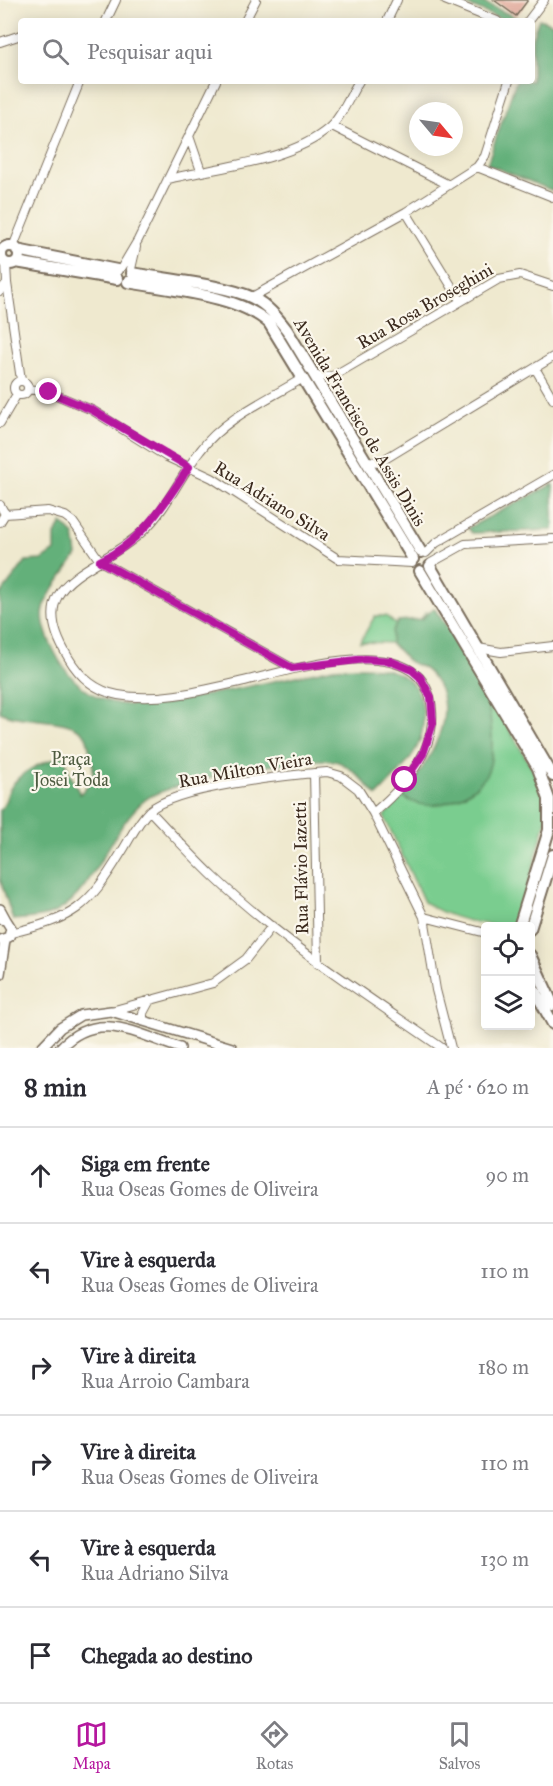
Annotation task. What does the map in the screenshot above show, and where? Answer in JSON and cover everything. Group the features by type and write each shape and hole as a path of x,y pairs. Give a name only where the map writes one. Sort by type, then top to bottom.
{"main road":[{"path":"8,246 15,248 11,263 2,261 0,253 8,246"},
{"name":"Avenida Francisco de Assis Dinis","path":"15,248 125,273 252,297 278,318 309,377 478,648 553,776"},
{"name":"Avenida Francisco de Assis Dinis","path":"11,263 125,273 250,308 277,332 367,461 538,768 549,799 549,830 521,922"},
{"path":"533,922 553,855"},
{"path":"535,964 553,1005"},
{"path":"535,990 553,1024"}],"street":[{"path":"107,18 116,0"},
{"path":"247,18 256,0"},
{"path":"388,18 397,0"},
{"path":"445,0 490,18"},
{"path":"530,18 544,0"},
{"path":"0,42 18,36"},
{"path":"15,248 79,84"},
{"path":"125,273 138,240 215,84"},
{"path":"168,179 281,152 315,138 332,126 357,84"},
{"path":"252,297 406,212 477,167 485,156 508,84"},
{"path":"332,126 448,184"},
{"path":"189,136 201,171"},
{"path":"477,167 553,197"},
{"path":"406,212 460,300"},
{"path":"11,263 8,283 21,380 28,389 21,395 17,394"},
{"name":"Rua Rosa Broseghini","path":"309,377 335,375 460,300 509,275 520,275 553,286"},
{"path":"0,291 8,283"},
{"path":"367,461 380,462 392,456 553,357"},
{"path":"535,368 553,399"},
{"path":"309,377 232,422 201,449 144,531 113,555 78,574 54,602 52,614 55,630 66,653 85,679 96,687 119,696 154,697 249,680 292,668 365,659 390,661 412,670 427,687 431,697 433,723 423,754 405,780 373,813"},
{"path":"17,394 14,386 21,380"},
{"name":"Rua Adriano Silva","path":"28,389 49,392 76,402 212,478 338,559 422,561"},
{"path":"0,423 17,394"},
{"path":"422,561 444,538 553,475"},
{"path":"0,505 5,514"},
{"path":"5,514 48,511 65,516 73,522 100,561 292,668"},
{"path":"0,522 5,514"},
{"path":"460,528 465,544"},
{"path":"444,538 451,552"},
{"path":"422,561 451,552 465,544 553,539"},
{"path":"478,648 501,652 553,646"},
{"name":"Rua Milton Vieira","path":"8,930 54,922 79,908 96,891 150,811 165,801 181,796 327,772 341,776 358,789 373,813 424,916 436,990 451,1048"},
{"name":"Rua Flávio Iazetti","path":"314,773 318,963"},
{"path":"150,811 214,877 272,926 318,963 442,1048"},
{"path":"0,909 8,930 0,974"},
{"path":"424,916 481,932"},
{"path":"41,1048 60,1028 81,1015 111,1011 213,983 231,973 246,959 272,926"},
{"path":"143,1021 143,1013 150,1000"},
{"path":"111,1011 232,1048"},
{"path":"60,1048 82,1031 97,1026 120,1028 180,1048"}],"green space":[{"path":"455,0 478,0 517,18 499,18"},
{"path":"539,19 553,24 553,191 487,164 515,84 535,84 535,30"},
{"path":"553,484 553,530 472,533 468,528"},
{"name":"Praça Josei Toda","path":"62,523 74,535 77,555 50,594 43,615 50,642 59,660 88,692 112,702 151,705 333,668 374,667 399,674 409,680 417,690 422,704 423,721 422,733 412,756 377,796 358,776 341,763 320,760 238,771 180,785 158,793 145,800 133,812 93,874 71,901 58,911 47,915 13,920 0,879 0,810 8,792 14,783 27,772 42,763 65,756 68,770 80,794 91,779 93,770 87,739 78,729 57,722 21,718 0,712 0,595 26,561 42,560 55,551 55,535"},
{"path":"434,608 481,681 490,714 492,754 490,766 480,783 453,800 427,805 414,803 403,796 422,768 439,736 443,719 443,703 439,687 428,672 408,661 391,645 392,631 398,621 422,619"},
{"path":"426,612 490,721 481,681 543,787 547,817 518,922 469,921 457,918 424,902 384,816 403,796 409,801 445,752 444,676 392,643 360,642 375,616 386,616 409,636"}],"building":[{"path":"494,0 528,0 516,16"}],"route":[{"path":"49,392 92,410 167,457 189,467 144,531 113,555 100,561 292,668 365,659 401,664 420,677 431,697 433,723 423,754 405,780"}]}
